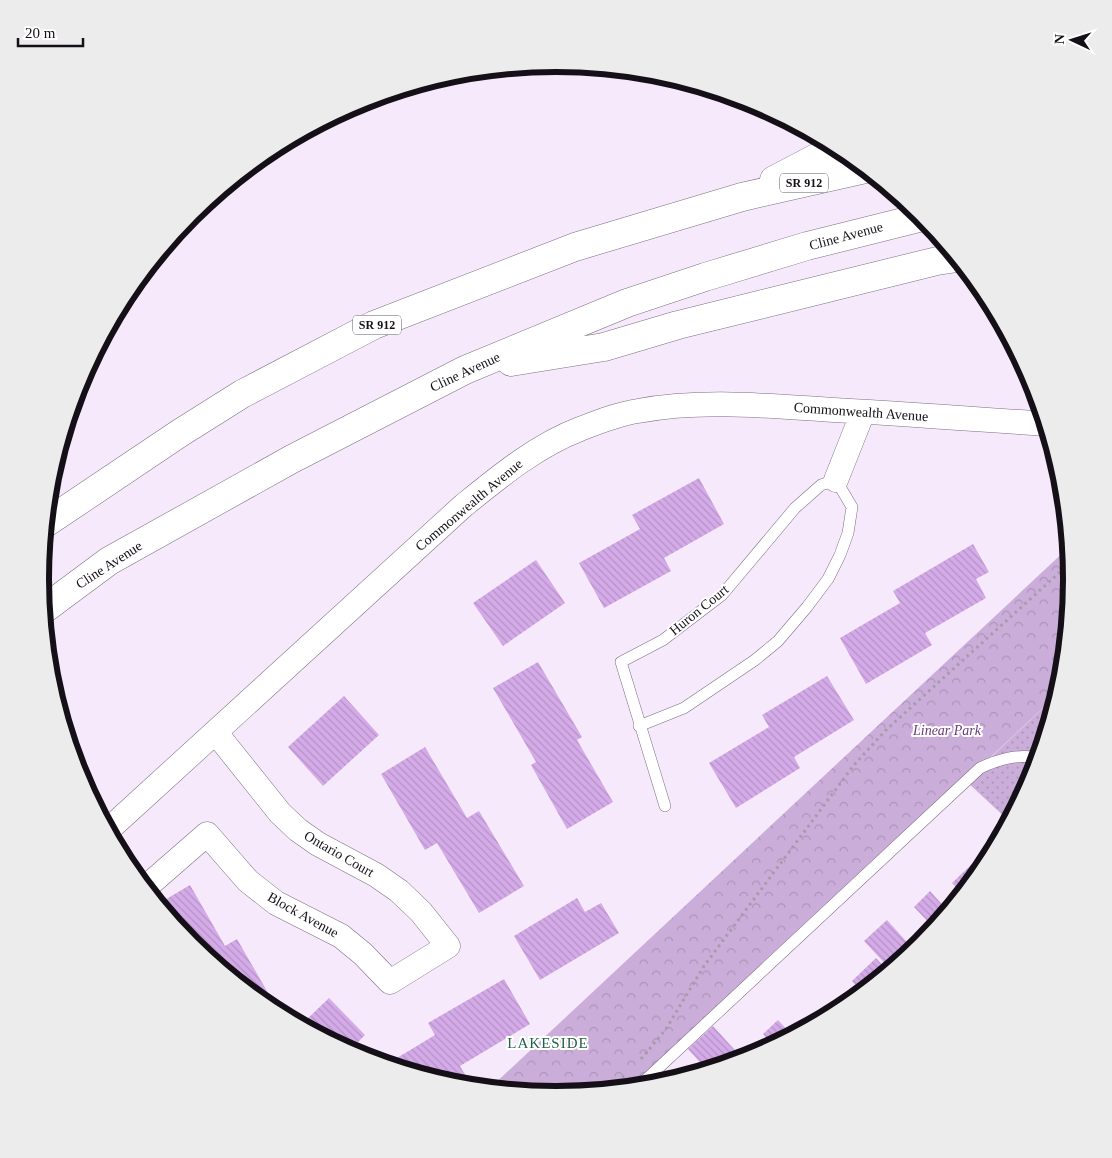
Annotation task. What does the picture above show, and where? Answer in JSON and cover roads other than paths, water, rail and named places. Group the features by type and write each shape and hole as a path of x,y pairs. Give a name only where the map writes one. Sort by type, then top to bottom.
{"highway":[{"path":"742,197 829,151"},
{"name":"SR 912","path":"52,519 242,394 374,326 575,247 742,197 857,171"},
{"name":"Cline Avenue","path":"50,605 109,561 292,459 465,370 627,303 807,246 914,219"},
{"path":"465,370 604,347 678,325 949,259"}],"street":[{"name":"Commonwealth Avenue","path":"113,826 464,506 513,467 557,439 580,429 636,411 677,406 722,404 1038,423"},
{"path":"836,480 863,412"},
{"name":"Ontario Court","path":"216,733 280,813 298,830 318,844 376,875 399,892 421,912 448,946"},
{"name":"Block Avenue","path":"151,884 207,834 248,881 276,903 342,936 363,954 390,982 448,946"}],"lane":[{"path":"639,726 684,708 755,660 778,641 807,608 828,579 848,533 852,507 836,480"},
{"name":"Huron Court","path":"665,806 621,662 663,640 722,595 795,508 821,485 836,480"},
{"path":"648,1078 980,768 998,759 1018,756 1031,757"}],"district":[{"name":"LAKESIDE","path":"548,1043"}],"park label":[{"name":"Linear Park","path":"947,730"}]}
